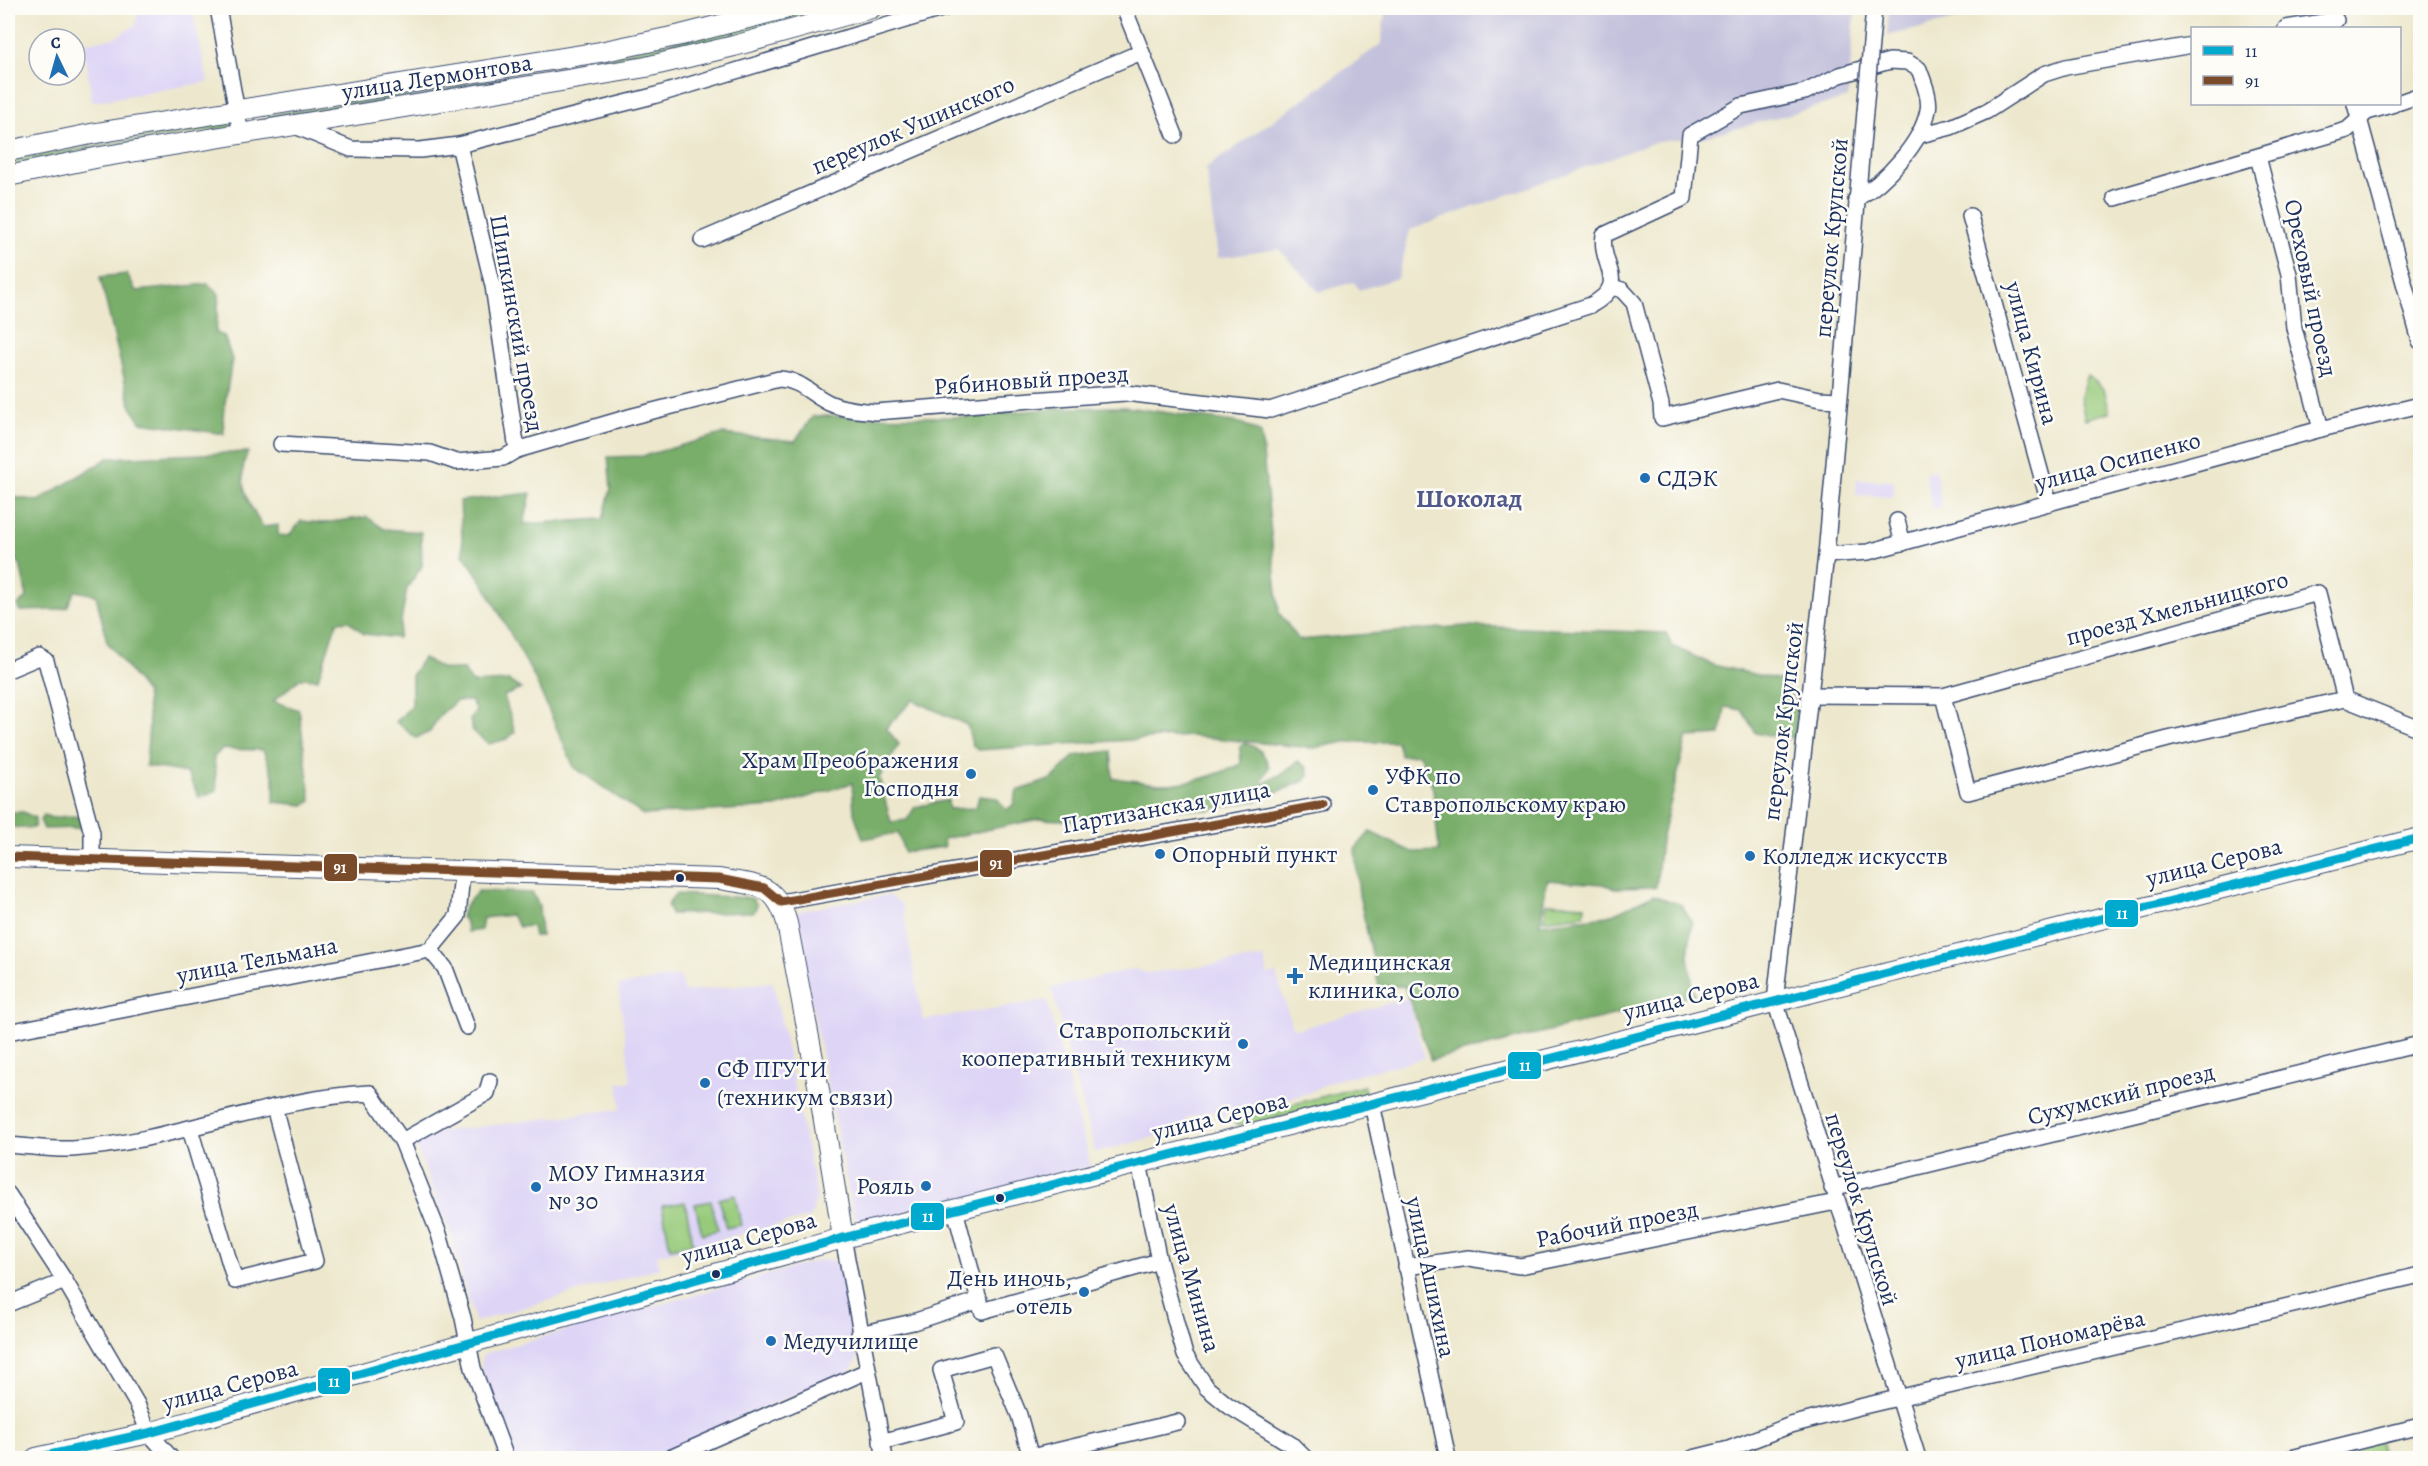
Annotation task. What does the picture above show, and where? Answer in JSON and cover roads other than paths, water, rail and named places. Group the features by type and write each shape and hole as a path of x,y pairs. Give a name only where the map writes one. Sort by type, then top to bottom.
{"main road":[{"name":"улица Лермонтова","path":"8,152 96,133 600,52 681,35 787,8"},
{"name":"улица Лермонтова","path":"8,176 100,157 646,67 734,46 871,8"},
{"name":"улица Серова","path":"36,1458 149,1433 843,1238 2421,838"},
{"path":"8,857 92,862 719,879 764,888 781,902 812,1049 843,1238"}],"street":[{"path":"218,8 241,134"},
{"path":"296,126 351,149 391,151 459,145 653,96 945,8"},
{"path":"1124,8 1175,135"},
{"name":"переулок Крупской","path":"1874,8 1826,555 1774,1001 1918,1458"},
{"path":"2291,27 2336,18"},
{"path":"1920,135 1951,127 1987,111 2044,74 2066,67 2191,45"},
{"name":"переулок Ушинского","path":"702,240 1141,52"},
{"path":"1839,400 1820,399 1778,390 1662,418 1661,404 1634,303 1622,290 1612,287 1612,275 1603,243 1604,235 1684,198 1690,135 1741,106 1805,92 1840,75 1890,61 1907,62 1919,69 1929,108 1920,135 1875,188 1856,199"},
{"path":"2401,102 2421,95"},
{"path":"2355,105 2421,341"},
{"path":"2115,198 2348,130 2367,112 2391,105"},
{"name":"Шипкинский проезд","path":"281,444 430,453 456,462 503,458 517,450 492,286 459,145"},
{"name":"Ореховый проезд","path":"2258,157 2289,274 2294,328 2321,429"},
{"name":"улица Кирина","path":"1970,216 2049,503"},
{"name":"Рябиновый проезд","path":"517,450 633,416 779,379 793,380 828,403 845,409 875,412 1125,393 1270,411 1591,305 1604,297 1612,287"},
{"name":"улица Осипенко","path":"1826,555 1868,552 2321,429 2421,405"},
{"path":"1897,521 1903,543"},
{"name":"проезд Хмельницкого","path":"1809,695 1943,696 2318,593 2345,699"},
{"path":"8,670 39,657 46,661 93,833 92,862"},
{"path":"1943,696 1968,792 2168,739 2345,699 2421,729"},
{"name":"Партизанская улица","path":"781,902 1323,805"},
{"path":"462,873 458,916 430,950 444,968 468,1027"},
{"name":"улица Тельмана","path":"8,1032 430,950"},
{"name":"Сухумский проезд","path":"1834,1195 2421,1044"},
{"path":"402,1141 474,1102 487,1093 490,1081"},
{"path":"8,1145 70,1149 190,1129 327,1095 370,1093 402,1141 439,1234 473,1368 506,1458"},
{"name":"улица Ашихина","path":"1372,1104 1448,1458"},
{"path":"190,1129 235,1281 315,1261 274,1107"},
{"name":"улица Минина","path":"1138,1163 1159,1261 1185,1355 1207,1388 1229,1406 1292,1445 1305,1458"},
{"path":"8,1194 65,1281 137,1404 149,1433 171,1458"},
{"name":"Рабочий проезд","path":"1406,1267 1469,1258 1520,1266 1834,1195"},
{"path":"955,1210 982,1311 1159,1261"},
{"path":"843,1238 885,1458"},
{"name":"улица Пономарёва","path":"1693,1458 1729,1449 1791,1425 1898,1398 2421,1275"},
{"path":"8,1304 65,1281"},
{"path":"860,1334 913,1322 980,1300"},
{"path":"881,1442 956,1422 941,1370 994,1354 1019,1415 1031,1458 1177,1422"},
{"path":"670,1458 867,1371"},
{"path":"2291,1458 2421,1426"}],"place":[{"name":"СДЭК","path":"1645,478"},
{"name":"Храм Преображения Господня","path":"971,774"},
{"name":"УФК по Ставропольскому краю","path":"1373,790"},
{"name":"Опорный пункт","path":"1160,854"},
{"name":"Колледж искусств","path":"1750,856"},
{"name":"Медицинская клиника, Соло","path":"1295,976"},
{"name":"Ставропольский кооперативный техникум","path":"1243,1044"},
{"name":"СФ ПГУТИ (техникум связи)","path":"705,1083"},
{"name":"Рояль","path":"926,1186"},
{"name":"МОУ Гимназия № 30","path":"536,1187"},
{"name":"День иночь, отель","path":"1084,1292"},
{"name":"Медучилище","path":"771,1341"}],"district":[{"name":"Шоколад","path":"1469,498"}]}
